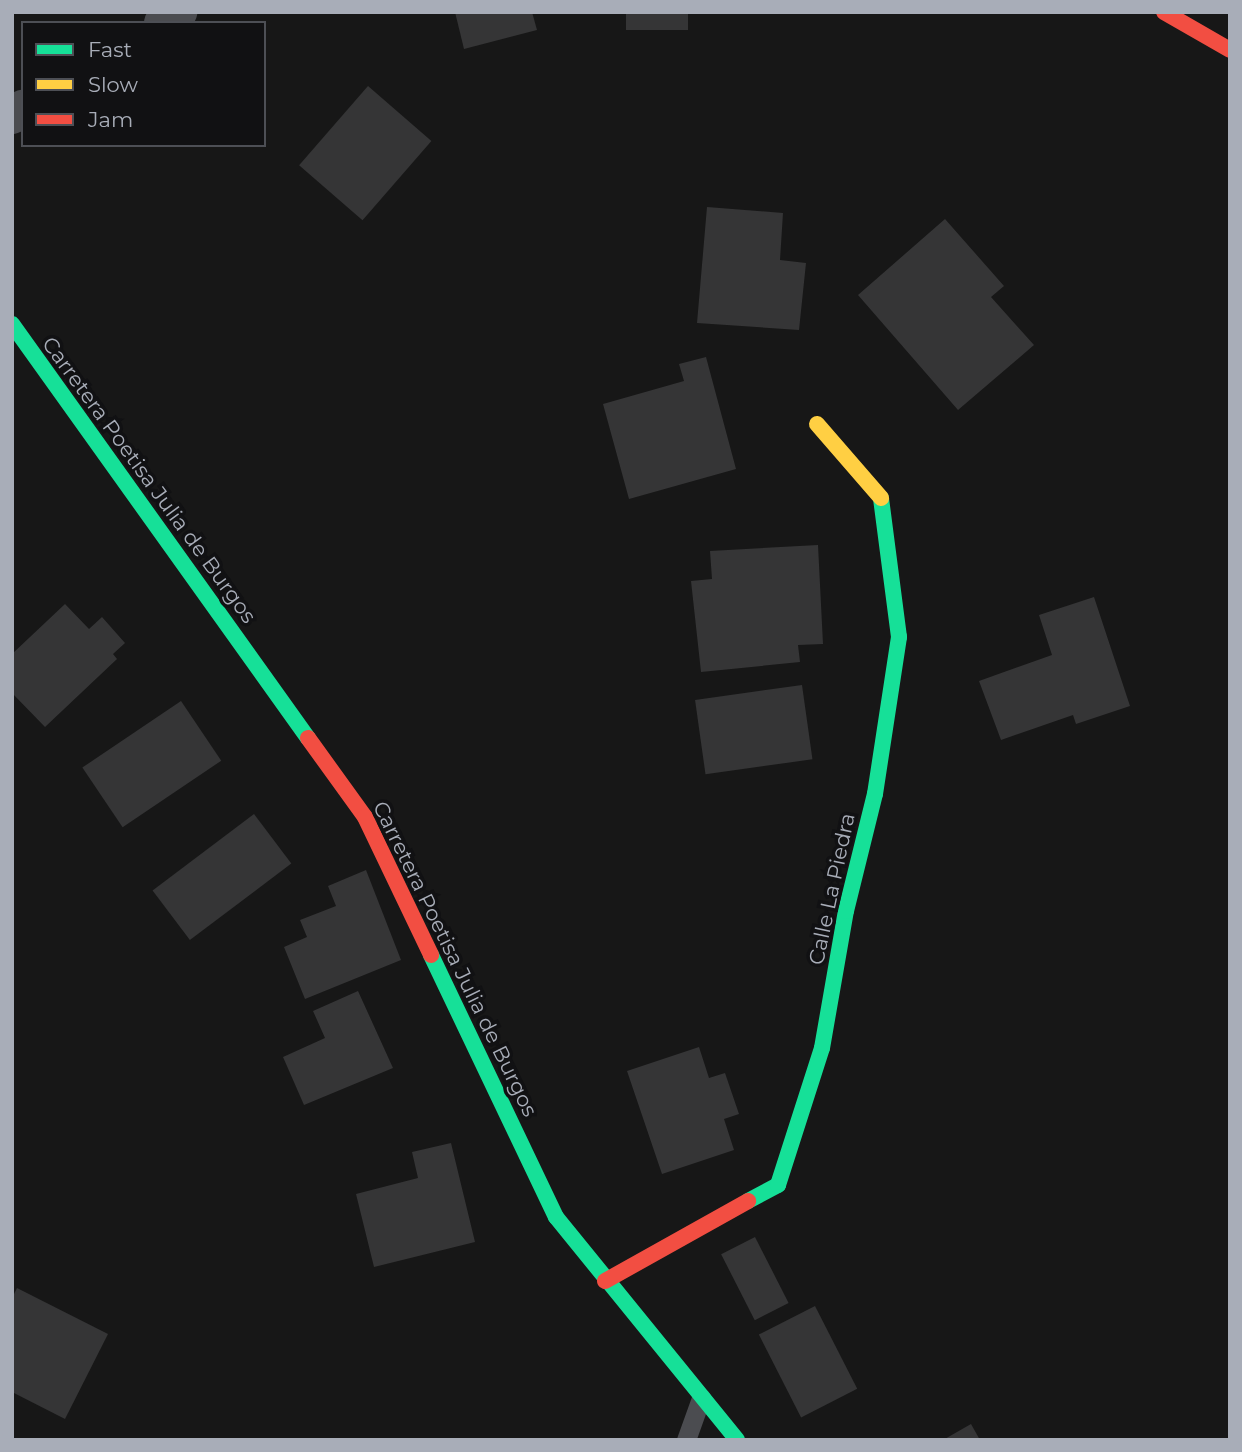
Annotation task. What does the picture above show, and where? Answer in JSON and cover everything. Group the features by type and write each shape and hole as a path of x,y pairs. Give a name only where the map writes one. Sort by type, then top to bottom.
{"street":[{"path":"1164,12 1230,50"},
{"name":"Carretera Poetisa Julia de Burgos","path":"12,324 365,817 556,1217 605,1281 737,1440"},
{"name":"Calle La Piedra","path":"605,1281 778,1185 822,1048 846,911 874,794 899,637 883,500 817,425"}],"lane":[{"path":"686,1440 701,1398"}],"building":[{"path":"455,12 532,12 537,30 464,49"},
{"path":"626,12 688,12 688,30 626,30"},
{"path":"368,86 431,141 363,220 299,165"},
{"path":"707,207 783,213 780,260 806,263 799,330 697,323"},
{"path":"945,219 1004,286 991,297 1034,345 958,410 858,295"},
{"path":"706,357 736,469 629,499 603,404 684,381 679,364"},
{"path":"818,545 823,644 798,645 800,662 701,672 691,581 712,579 710,551"},
{"path":"1094,597 1130,706 1076,724 1073,715 1001,740 979,681 1052,655 1039,615"},
{"path":"65,604 89,629 102,617 125,643 113,654 117,659 45,727 12,693 12,654"},
{"path":"802,685 812,759 705,774 695,700"},
{"path":"181,701 221,761 123,827 82,768"},
{"path":"254,814 291,864 190,940 153,890"},
{"path":"366,870 401,960 305,999 284,947 307,937 300,920 336,906 328,886"},
{"path":"358,991 393,1068 304,1105 283,1057 325,1038 313,1011"},
{"path":"699,1047 709,1078 725,1073 739,1114 724,1119 734,1150 662,1174 627,1071"},
{"path":"451,1143 475,1242 374,1267 356,1194 418,1178 412,1152"},
{"path":"755,1237 789,1303 755,1320 721,1254"},
{"path":"17,1288 108,1334 65,1419 12,1392 12,1298"},
{"path":"815,1306 857,1389 801,1417 759,1335"},
{"path":"971,1424 980,1440 943,1440"}],"traffic: fast":[{"path":"12,324 308,738"},
{"path":"748,1201 778,1185 822,1048 846,911 875,794 899,637 881,498"},
{"path":"431,955 556,1217 737,1440"}],"traffic: slow":[{"path":"817,424 881,498"}],"traffic: jam":[{"path":"1164,12 1230,50"},
{"path":"308,738 365,817 431,955"},
{"path":"605,1281 748,1201"}]}
